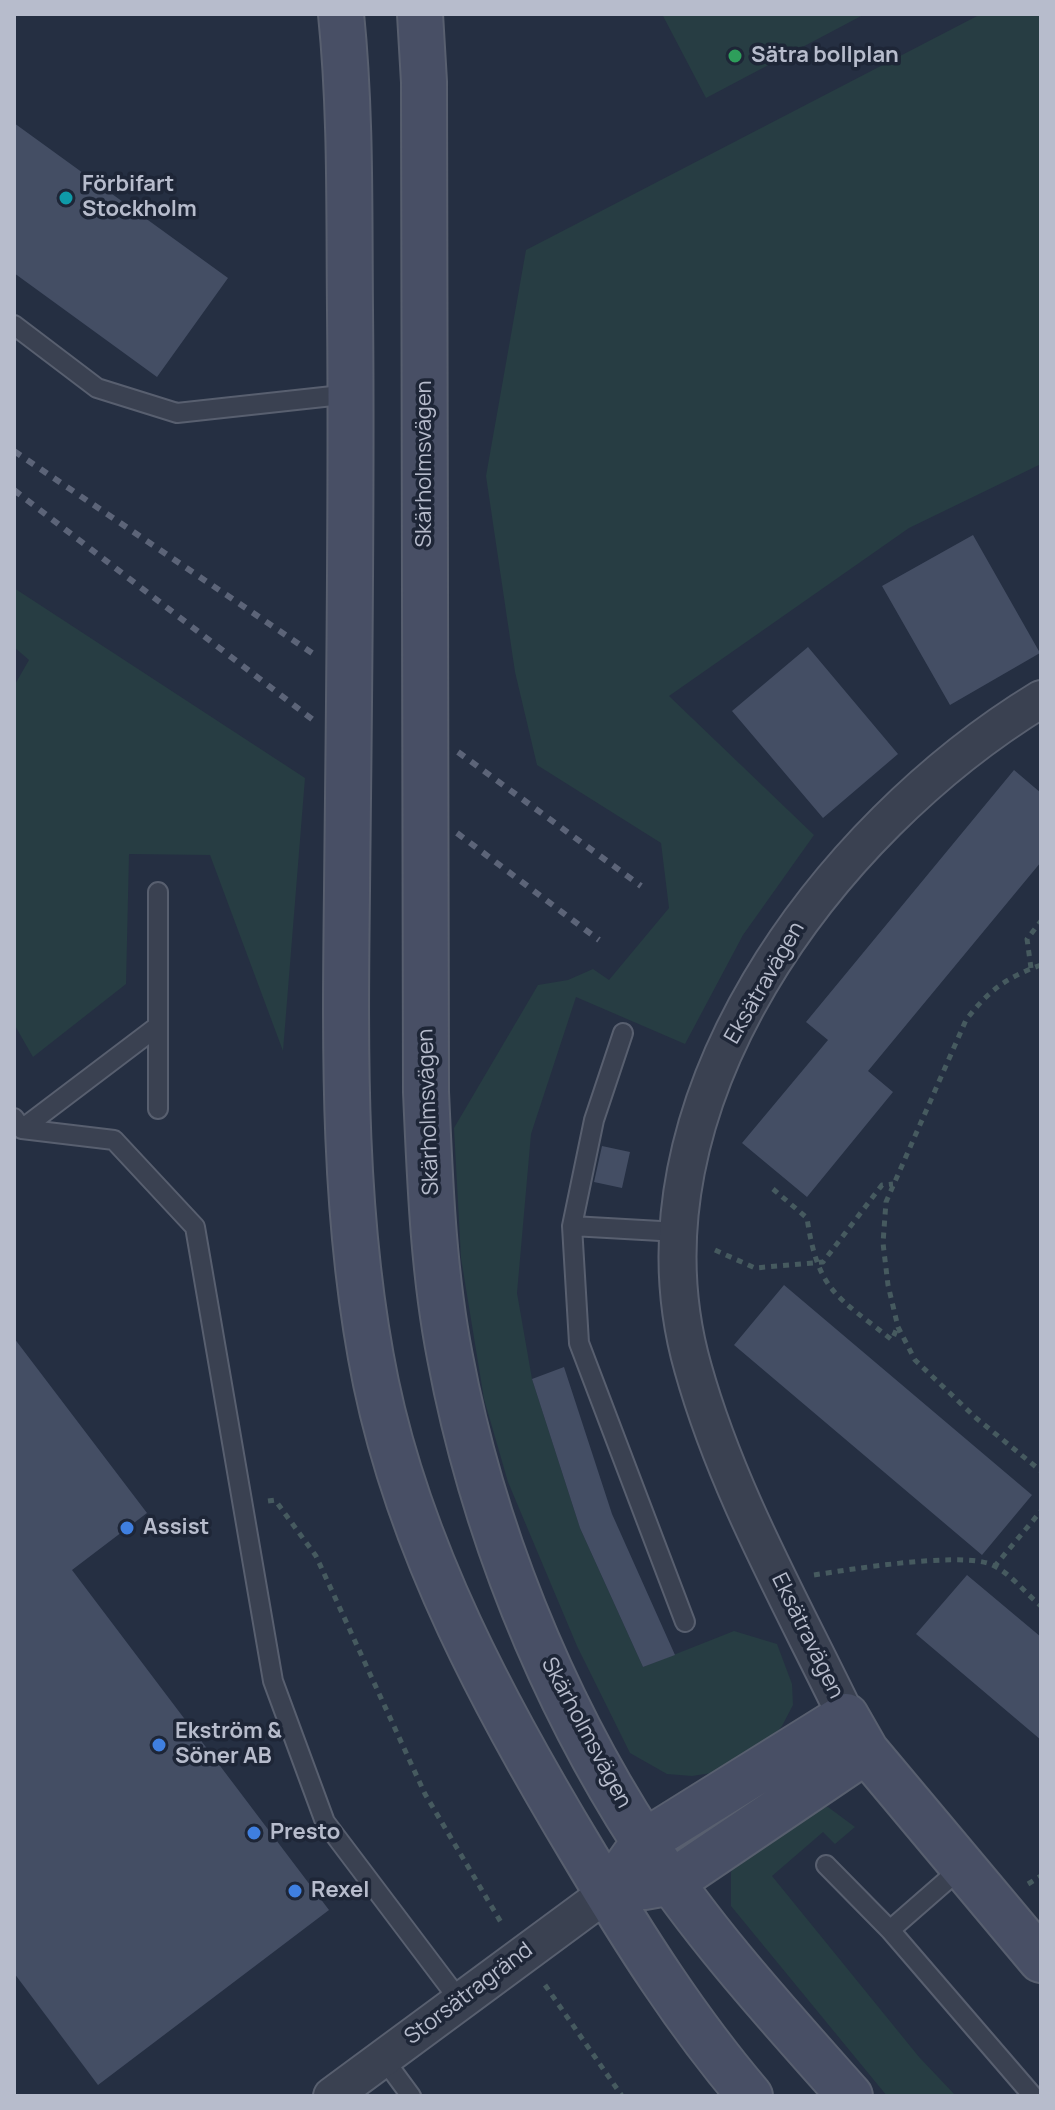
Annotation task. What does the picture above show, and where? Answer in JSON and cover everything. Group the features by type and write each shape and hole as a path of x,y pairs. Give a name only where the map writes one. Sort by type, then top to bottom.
{"main road":[{"path":"341,14 348,83 351,394 346,1031 355,1227 376,1383 412,1511 470,1649 535,1773 607,1893 701,2039 750,2096"},
{"name":"Skärholmsvägen","path":"420,14 425,114 426,1092 432,1219 450,1357 488,1507 555,1683 644,1842 672,1882 759,1993 850,2096"},
{"path":"607,1893 672,1882 856,1733"},
{"name":"Eksätravägen","path":"644,1842 856,1733 961,1868 1041,1960"},
{"path":"607,1893 644,1842"}],"street":[{"name":"Eksätravägen","path":"856,1733 733,1484 692,1365 681,1300 678,1232 694,1132 734,1029 790,934 864,843 948,764 1041,699"},
{"name":"Storsätragränd","path":"332,2096 607,1893"}],"lane":[{"path":"14,325 97,388 177,413 351,394"},
{"path":"158,892 158,1109"},
{"path":"18,1124 158,1026"},
{"path":"623,1033 594,1120 572,1226 579,1343 685,1622"},
{"path":"18,1124 114,1140 195,1227 273,1681 325,1822 460,2001"},
{"path":"572,1226 678,1232"},
{"path":"826,1865 890,1930 1033,2096"},
{"path":"890,1930 961,1868"},
{"path":"383,2058 411,2096"}],"path":[{"path":"1031,968 1027,939 1041,921"},
{"path":"1041,965 1011,975 986,994 966,1020 886,1202 883,1243 898,1327 915,1360 1041,1471"},
{"path":"713,1249 755,1268 823,1262 882,1185 893,1184"},
{"path":"773,1189 807,1218 816,1264 829,1289 892,1340 898,1327"},
{"path":"712,1262 713,1238"},
{"path":"242,1507 275,1500 316,1556 425,1794 492,1910 622,2096"},
{"path":"994,1567 1041,1511"},
{"path":"807,1563 812,1576 860,1567 950,1561 994,1567 1041,1606"}],"green space":[{"name":"Sätra bollplan","path":"662,14 865,14 706,98"},
{"path":"981,14 1041,14 1041,464 909,528 669,696 814,835 743,935 685,1044 576,997 531,1134 517,1293 532,1379 580,1528 643,1667 734,1631 777,1644 792,1684 793,1705 782,1726 760,1751 731,1770 692,1776 667,1774 630,1753 577,1646 508,1482 484,1399 461,1258 454,1128 538,985 568,980 593,969 609,980 669,908 661,843 537,765 515,672 486,476 526,250"},
{"path":"14,588 305,778 283,1051 210,855 129,854 126,984 33,1057 14,1024 14,686 29,660 14,647"},
{"path":"828,1807 855,1827 835,1844 823,1832 772,1876 919,2057 956,2096 887,2096 731,1906 731,1872 746,1847 802,1808"}],"building":[{"name":"Förbifart Stockholm","path":"14,123 228,278 157,377 14,273"},
{"path":"973,535 1040,653 950,705 882,586"},
{"path":"808,647 898,754 823,818 732,711"},
{"path":"1014,770 1041,793 1041,862 868,1071 893,1092 807,1197 742,1143 828,1040 806,1022"},
{"path":"602,1146 630,1152 622,1188 594,1182"},
{"path":"784,1285 1032,1495 982,1555 734,1345"},
{"path":"14,1338 147,1513 72,1570 329,1910 98,2085 14,1973"},
{"path":"564,1367 612,1514 675,1655 643,1667 580,1528 532,1379"},
{"path":"967,1575 1041,1637 1041,1740 916,1634"}],"railway":[{"path":"14,451 318,657"},
{"path":"14,490 317,723"},
{"path":"458,752 641,886"},
{"path":"457,833 599,940"}],"place":[{"name":"Sätra bollplan","path":"735,56"},
{"name":"Förbifart Stockholm","path":"66,198"},
{"name":"Assist","path":"127,1528"},
{"name":"Ekström & Söner AB","path":"159,1745"},
{"name":"Presto","path":"254,1833"},
{"name":"Rexel","path":"295,1891"}]}
